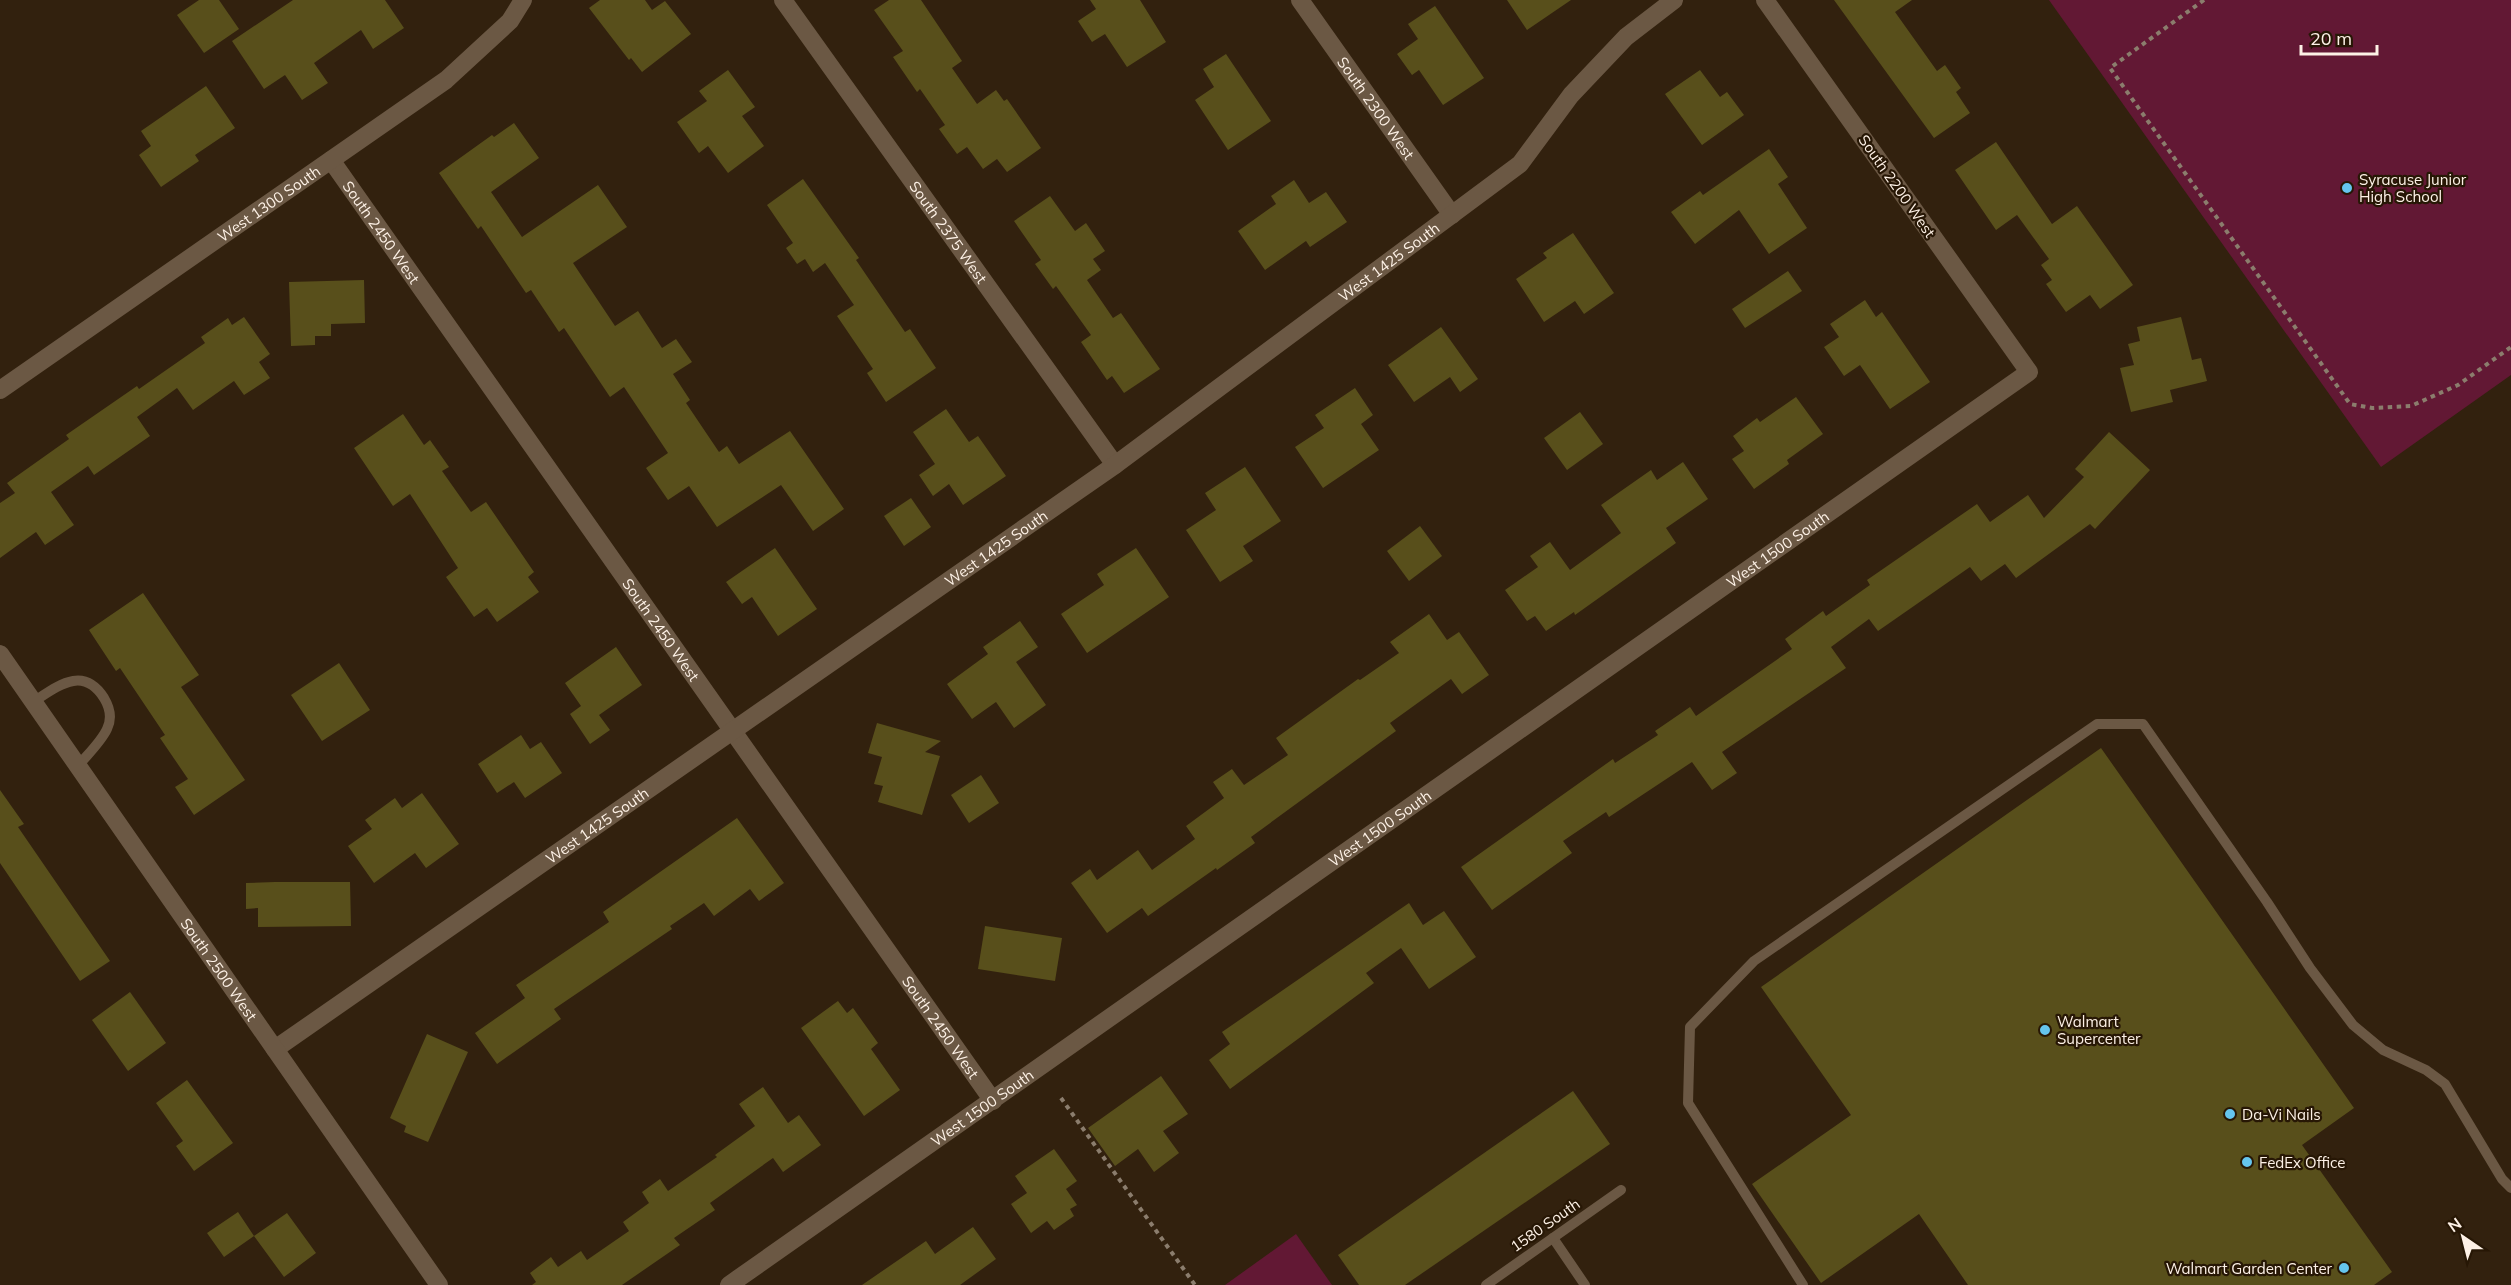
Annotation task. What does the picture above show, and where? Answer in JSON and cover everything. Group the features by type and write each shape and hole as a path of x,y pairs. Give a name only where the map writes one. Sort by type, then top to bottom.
{"street":[{"name":"West 1300 South","path":"0,390 446,80 510,21 523,0"},
{"name":"South 2375 West","path":"783,0 1115,465"},
{"name":"South 2300 West","path":"1300,0 1452,215"},
{"name":"West 1425 South","path":"275,1049 1115,465 1452,215 1520,164 1571,95 1626,37 1674,0"},
{"name":"South 2200 West","path":"1765,0 2029,372"},
{"name":"South 2450 West","path":"331,160 993,1101"},
{"name":"West 1500 South","path":"729,1285 2029,372"},
{"name":"South 2500 West","path":"0,654 439,1285"}],"lane":[{"path":"33,702 62,684 73,681 81,680 92,683 100,692 108,704 110,717 106,730 78,766"},
{"path":"1803,1285 1688,1103 1690,1027 1754,962 2097,724 2144,724 2310,968 2353,1025 2383,1050 2426,1070 2445,1083 2502,1179 2511,1188"},
{"name":"1580 South","path":"1486,1285 1621,1190"},
{"path":"1552,1238 1585,1285"}],"path":[{"path":"2204,0 2110,68 2350,404 2372,408 2411,406 2458,385 2511,347"},
{"path":"1061,1098 1195,1285"}],"shaded area":[{"name":"Syracuse Junior High School","path":"2049,0 2511,0 2511,375 2381,467"},
{"path":"1296,1234 1332,1285 1225,1285"}],"building":[{"path":"199,0 219,0 239,29 204,53 177,15"},
{"path":"293,0 385,0 404,28 373,49 361,30 314,63 328,83 302,100 285,75 264,89 232,41"},
{"path":"600,0 645,0 652,10 665,1 691,34 642,72 631,58 629,60 589,8"},
{"path":"889,0 921,0 962,61 952,68 977,104 996,90 1004,101 1007,99 1041,148 1007,172 997,159 983,169 967,147 957,154 939,129 945,125 920,89 917,92 893,57 903,51 874,10"},
{"path":"1090,0 1140,0 1166,42 1127,67 1105,34 1092,42 1078,21 1096,9"},
{"path":"1507,0 1571,0 1527,30"},
{"path":"1834,0 1912,0 1895,12 1937,71 1945,65 1961,88 1956,92 1970,113 1934,138"},
{"path":"1435,6 1484,78 1443,105 1419,70 1412,75 1397,54 1418,39 1408,24"},
{"path":"1226,54 1271,121 1228,150 1195,100 1214,87 1203,69"},
{"path":"728,70 755,107 742,116 764,146 728,173 708,146 699,153 677,122 707,101 699,91"},
{"path":"1700,70 1720,97 1727,92 1744,115 1702,145 1665,94"},
{"path":"206,86 235,128 195,155 199,161 161,187 139,155 151,146 141,131"},
{"path":"514,123 539,158 491,192 522,237 598,185 627,227 573,263 615,326 638,311 662,348 676,339 692,362 673,374 690,400 686,403 719,452 727,446 739,464 790,431 844,509 813,531 781,485 717,527 689,486 668,500 646,468 668,453 624,387 610,397 564,328 559,332 531,290 526,293 481,226 478,229 439,173 492,135 494,137"},
{"path":"1996,142 2052,224 2077,206 2133,285 2100,309 2090,295 2066,312 2046,284 2052,280 2041,265 2049,259 2017,215 1996,230 1955,170"},
{"path":"1769,149 1788,177 1778,184 1807,228 1769,254 1739,210 1695,244 1671,212 1700,191 1703,195"},
{"path":"803,179 859,258 856,260 905,332 910,329 936,368 886,402 867,373 873,369 837,316 854,305 825,263 813,272 805,259 797,264 786,248 793,243 767,205"},
{"path":"1294,180 1309,203 1326,192 1347,222 1310,247 1306,241 1265,270 1238,231 1276,204 1271,196"},
{"path":"1050,196 1075,231 1086,223 1105,251 1093,259 1101,270 1087,280 1113,318 1121,313 1160,369 1124,393 1112,376 1107,380 1081,342 1091,335 1056,286 1053,289 1035,264 1041,260 1014,221"},
{"path":"1573,233 1614,293 1584,314 1575,301 1544,322 1516,279 1547,258 1543,253"},
{"path":"1788,271 1802,291 1745,328 1732,309"},
{"path":"364,280 365,323 331,324 331,336 315,336 315,345 291,346 289,282"},
{"path":"1865,300 1876,317 1882,312 1930,382 1890,409 1860,365 1844,376 1824,347 1839,337 1830,324"},
{"path":"244,317 270,354 259,362 270,378 244,395 234,381 193,410 177,388 137,417 150,436 94,475 88,466 51,492 74,525 45,545 36,532 0,558 0,503 15,493 7,483 69,439 66,435 137,386 139,389 205,343 201,337 228,318 232,325"},
{"path":"2181,317 2192,360 2201,358 2207,381 2170,390 2173,402 2131,412 2120,368 2134,365 2128,344 2140,341 2137,327"},
{"path":"1441,327 1478,379 1460,392 1450,377 1414,402 1388,365"},
{"path":"1355,388 1373,415 1361,424 1379,450 1323,488 1295,447 1324,428 1315,415"},
{"path":"1796,397 1823,434 1787,460 1789,464 1754,489 1732,459 1744,451 1733,436 1757,418 1760,422"},
{"path":"946,409 969,442 978,436 1006,476 963,505 949,484 933,496 919,475 935,464 913,432"},
{"path":"1580,412 1603,444 1567,470 1544,438"},
{"path":"403,414 424,445 430,440 449,467 442,471 471,512 486,502 534,572 528,577 539,592 497,622 487,608 474,617 446,577 458,568 410,494 393,506 354,448"},
{"path":"2109,432 2150,470 2095,529 2090,524 2016,578 2005,564 1981,581 1970,567 1878,631 1869,619 1831,647 1846,668 1722,752 1737,773 1712,790 1692,762 1609,817 1606,812 1563,841 1572,853 1492,910 1461,867 1613,759 1615,763 1658,735 1655,731 1690,707 1696,716 1792,649 1785,639 1823,611 1826,616 1870,585 1867,580 1977,504 1990,522 2028,495 2044,518 2084,477 2075,469"},
{"path":"1683,462 1708,499 1666,528 1676,543 1575,615 1574,612 1546,631 1535,616 1527,621 1505,590 1538,567 1530,556 1550,542 1570,570 1621,533 1601,505 1651,470 1657,480"},
{"path":"1245,467 1281,521 1243,546 1253,561 1220,582 1186,530 1216,510 1205,493"},
{"path":"911,498 931,527 904,546 884,516"},
{"path":"1420,526 1442,556 1409,581 1387,551"},
{"path":"775,548 817,609 778,636 752,597 742,604 726,582"},
{"path":"1136,548 1169,597 1087,653 1061,614 1104,585 1097,574"},
{"path":"143,593 199,675 181,687 245,780 194,815 175,787 188,779 160,738 165,735 120,668 116,671 89,630"},
{"path":"1429,614 1447,640 1459,632 1489,675 1462,694 1451,679 1390,723 1396,731 1251,837 1255,843 1148,916 1142,908 1107,933 1071,883 1090,869 1097,880 1138,850 1152,870 1195,839 1186,826 1224,798 1213,782 1232,769 1244,785 1288,755 1276,738 1358,679 1360,680 1399,653 1390,642"},
{"path":"1020,621 1038,647 1016,662 1046,705 1014,728 996,702 972,719 947,684 988,654 983,647"},
{"path":"616,647 642,685 599,715 610,730 590,744 570,714 581,706 565,683"},
{"path":"339,663 370,710 322,741 291,695"},
{"path":"877,723 941,741 925,752 940,756 922,815 878,802 883,786 874,784 882,757 868,753"},
{"path":"521,735 530,749 541,742 562,773 525,798 514,782 497,793 478,764"},
{"name":"Walmart Supercenter","path":"2101,748 2354,1108 2302,1145 2392,1272 2374,1285 1968,1285 1919,1214 1821,1283 1752,1184 1851,1115 1761,987"},
{"path":"981,775 999,803 969,823 951,795"},
{"path":"0,790 24,824 18,827 110,961 80,981 0,863"},
{"path":"422,793 459,844 426,868 415,853 374,883 348,846 372,829 365,820 395,798 402,808"},
{"path":"737,818 784,883 759,901 750,889 714,916 704,903 670,926 672,929 554,1009 561,1019 497,1064 475,1033 525,998 516,985 609,922 603,912"},
{"path":"350,882 351,926 258,927 258,908 246,909 246,883"},
{"path":"1409,903 1423,925 1444,911 1476,957 1429,989 1401,948 1366,973 1374,983 1230,1089 1209,1060 1230,1044 1222,1032"},
{"path":"985,926 1062,938 1055,981 978,969"},
{"path":"130,992 166,1043 128,1071 92,1020"},
{"path":"838,1001 847,1013 853,1008 878,1043 871,1049 900,1090 864,1116 801,1028"},
{"path":"427,1034 468,1052 428,1142 404,1132 406,1126 390,1118"},
{"path":"1161,1076 1188,1114 1163,1131 1179,1153 1154,1172 1138,1149 1115,1166 1088,1128"},
{"path":"187,1080 233,1143 194,1171 176,1146 183,1141 156,1103"},
{"path":"763,1087 788,1123 799,1115 821,1145 783,1172 773,1158 710,1203 715,1210 674,1238 680,1245 622,1285 532,1285 536,1282 530,1273 551,1257 558,1267 581,1251 587,1260 629,1231 623,1222 649,1203 642,1192 660,1179 668,1191 717,1157 715,1155 755,1126 739,1104"},
{"path":"1573,1091 1610,1144 1405,1285 1359,1285 1338,1255"},
{"path":"1054,1149 1077,1181 1066,1189 1077,1205 1070,1209 1074,1216 1054,1230 1047,1221 1031,1233 1011,1204 1027,1193 1015,1176"},
{"path":"238,1212 254,1236 224,1257 207,1233"},
{"path":"287,1213 316,1253 284,1277 254,1236"},
{"path":"973,1227 996,1259 960,1285 862,1285 926,1241 935,1254"}],"place":[{"name":"Syracuse Junior High School","path":"2347,188"},
{"name":"Walmart Supercenter","path":"2045,1030"},
{"name":"Da-Vi Nails","path":"2230,1114"},
{"name":"FedEx Office","path":"2247,1162"},
{"name":"Walmart Garden Center","path":"2344,1268"}]}
